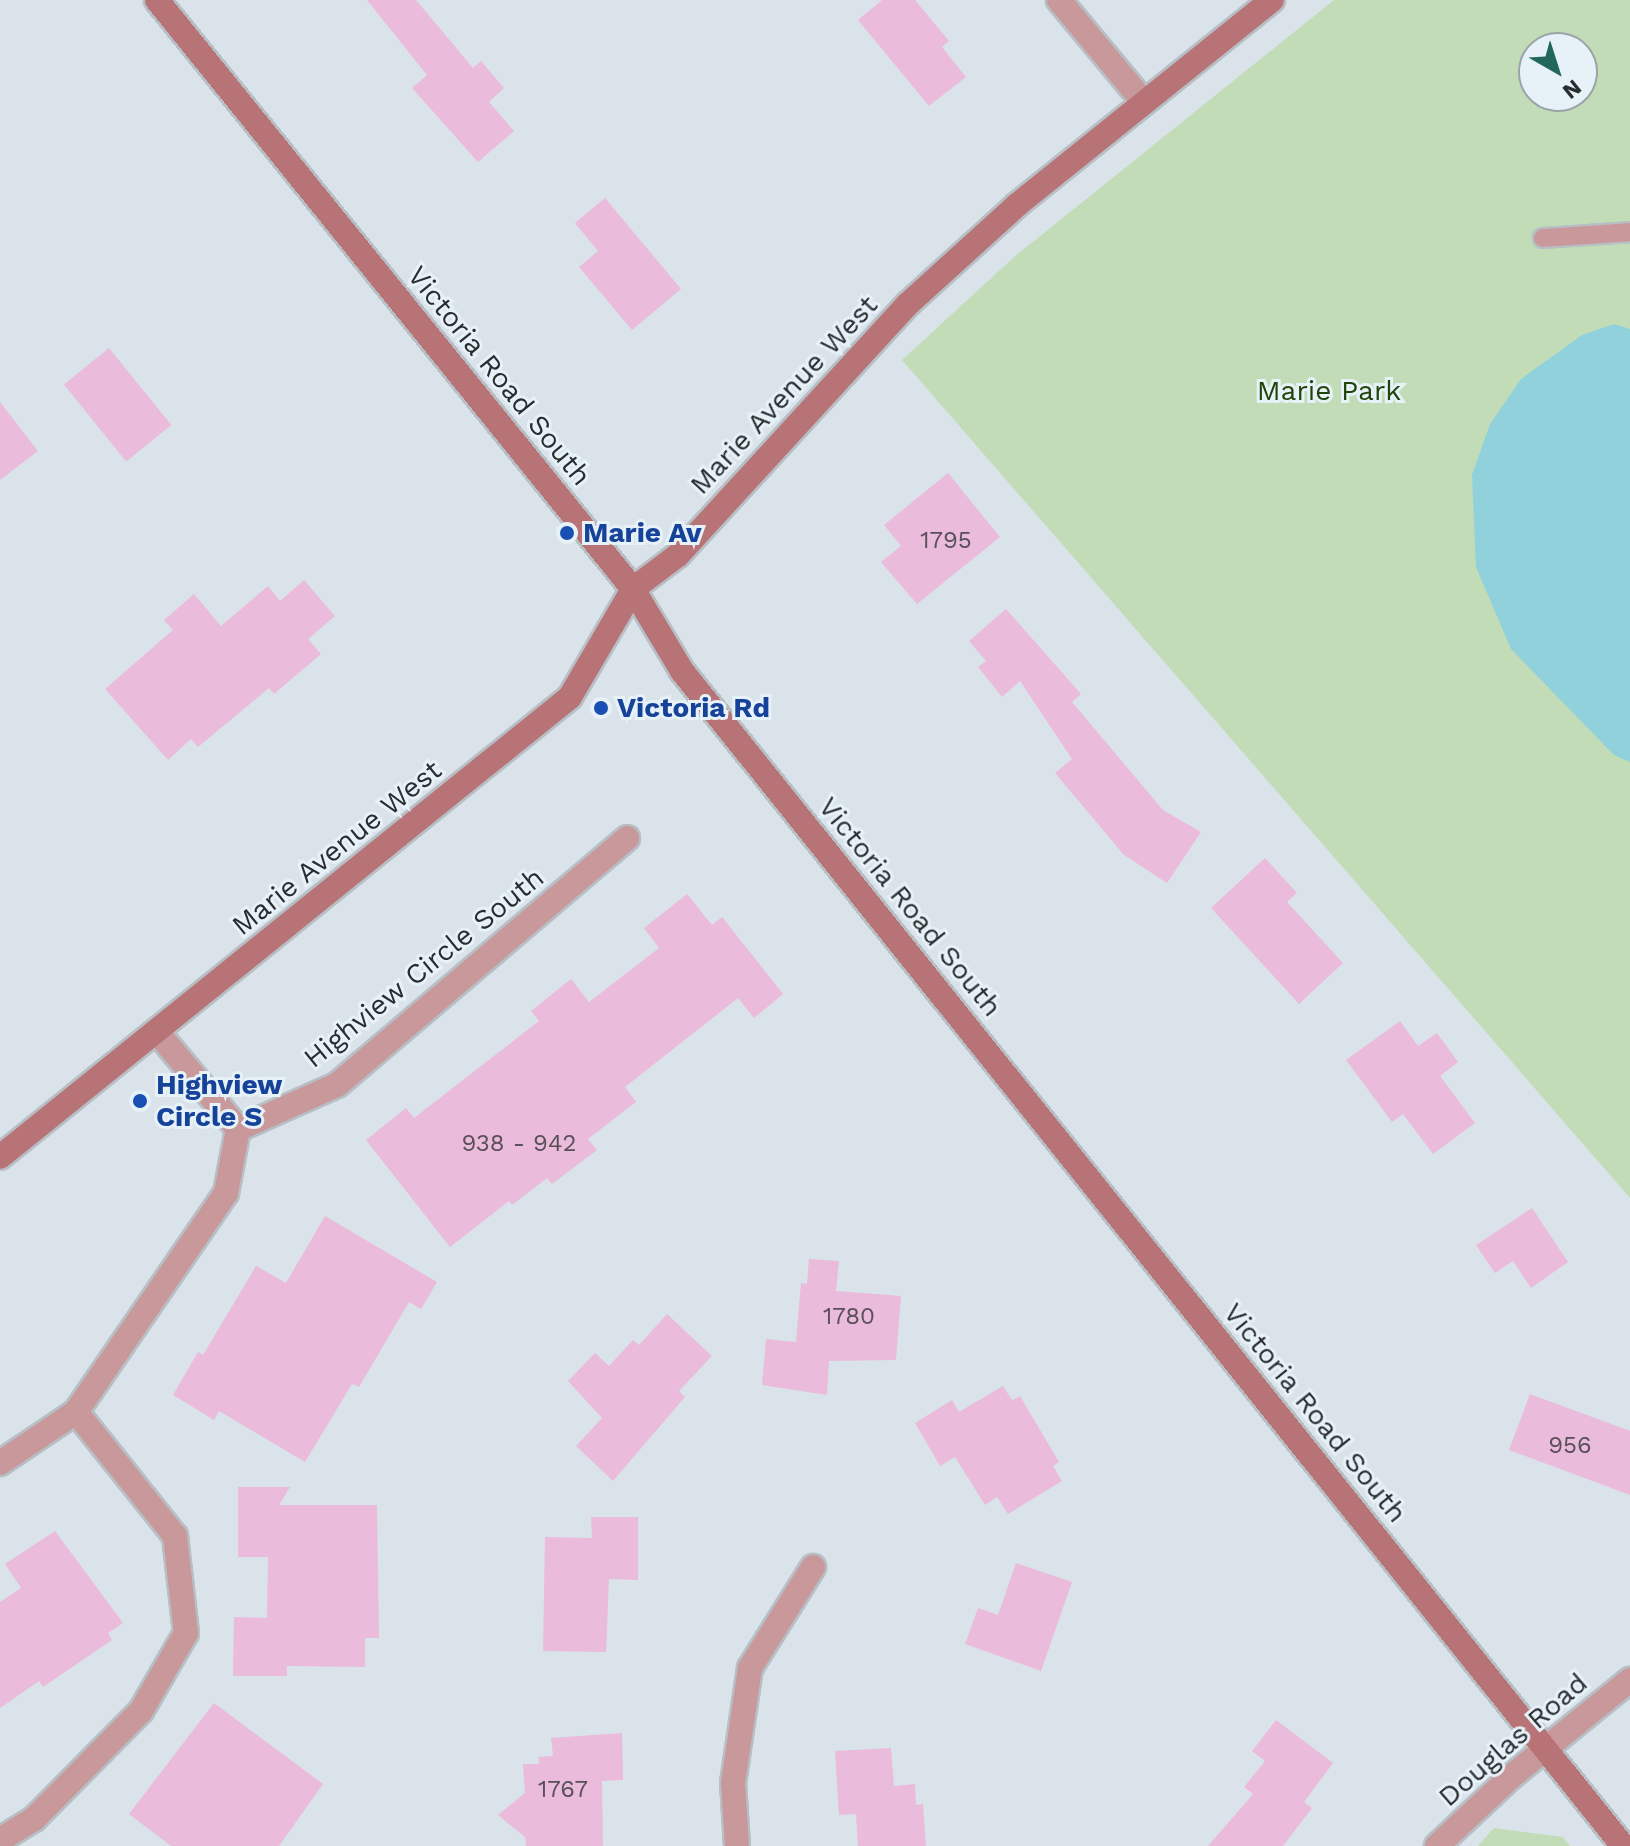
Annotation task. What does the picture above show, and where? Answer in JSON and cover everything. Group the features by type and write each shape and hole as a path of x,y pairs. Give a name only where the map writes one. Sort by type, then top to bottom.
{"street":[{"name":"Victoria Road South","path":"157,0 633,589 682,671 1623,1846"},
{"path":"1059,0 1143,101"},
{"name":"Marie Avenue West","path":"0,1157 570,697 633,589 678,555 908,304 1143,101 1272,0"},
{"name":"Highview Circle South","path":"238,1129 337,1085 627,838"},
{"path":"0,1463 76,1412 226,1193 238,1129 157,1032"},
{"path":"0,1840 34,1819 141,1711 186,1633 175,1536 76,1412"},
{"path":"737,1846 733,1783 750,1668 813,1567"},
{"name":"Douglas Road","path":"1437,1846 1545,1749 1630,1680"}],"lane":[{"path":"1543,238 1630,232"}],"green space":[{"name":"Marie Park","path":"1334,0 1630,0 1630,1198 902,360 1013,258"},
{"path":"1494,1828 1563,1837 1570,1846 1478,1846"}],"water":[{"path":"1614,324 1630,329 1630,762 1614,755 1511,649 1476,567 1472,475 1490,424 1521,379 1582,335"}],"building":[{"path":"367,0 416,0 473,68 481,61 504,88 489,102 514,131 478,162 412,88 427,75"},
{"path":"882,0 915,0 949,41 942,47 966,77 929,106 858,20"},
{"path":"605,198 681,289 632,330 579,267 598,251 575,223"},
{"path":"109,348 171,425 126,461 64,385"},
{"path":"0,402 38,451 0,480"},
{"path":"948,473 1000,537 917,604 881,562 901,546 884,525"},
{"path":"304,580 335,616 308,639 321,654 274,694 269,688 198,747 191,739 168,760 105,689 173,630 164,620 194,594 221,626 268,586 280,601"},
{"path":"1006,609 1081,694 1072,702 1163,810 1201,832 1167,883 1124,855 1055,773 1072,759 1020,681 1002,697 978,667 986,661 969,641"},
{"path":"1265,858 1297,893 1287,902 1343,963 1299,1004 1211,908"},
{"path":"687,894 712,925 722,917 783,994 754,1018 738,998 625,1087 636,1102 588,1139 597,1150 552,1184 547,1178 512,1205 509,1201 450,1247 366,1140 406,1108 414,1118 539,1021 531,1011 571,979 589,1002 659,948 644,928"},
{"path":"1400,1021 1418,1046 1437,1033 1458,1062 1440,1076 1475,1123 1433,1154 1403,1114 1392,1122 1346,1060"},
{"path":"1532,1208 1568,1262 1531,1288 1513,1261 1495,1273 1476,1245"},
{"path":"325,1216 437,1282 421,1309 409,1302 359,1387 352,1384 305,1462 219,1411 214,1420 173,1395 198,1352 203,1355 256,1266 286,1283"},
{"path":"809,1259 839,1261 836,1291 901,1296 896,1360 829,1361 827,1395 762,1385 766,1339 796,1342 801,1283 807,1284"},
{"path":"667,1314 712,1356 679,1391 685,1397 613,1481 576,1446 602,1418 568,1381 595,1353 609,1366 633,1340 639,1345"},
{"path":"1003,1386 1012,1400 1020,1396 1059,1462 1053,1466 1062,1481 1008,1514 997,1497 985,1505 955,1457 940,1466 915,1423 952,1400 959,1412"},
{"path":"1530,1394 1630,1431 1630,1495 1509,1450"},
{"path":"238,1487 290,1487 279,1505 377,1505 379,1638 365,1638 365,1667 287,1666 287,1676 233,1676 234,1617 267,1618 268,1557 238,1557"},
{"path":"591,1517 638,1517 638,1580 609,1579 606,1652 543,1651 545,1537 592,1538"},
{"path":"55,1531 123,1623 108,1633 112,1640 43,1687 39,1681 0,1708 0,1602 21,1588 5,1564"},
{"path":"1016,1563 1072,1582 1041,1671 965,1644 978,1608 998,1615"},
{"path":"214,1703 323,1784 279,1846 171,1846 129,1814"},
{"path":"1276,1720 1333,1763 1304,1802 1312,1808 1283,1846 1208,1846 1253,1794 1244,1787 1265,1761 1252,1751"},
{"path":"622,1733 623,1780 602,1781 603,1846 526,1846 525,1837 498,1815 525,1793 523,1764 539,1764 538,1757 553,1756 551,1738"},
{"path":"891,1748 894,1786 915,1784 916,1805 923,1804 926,1846 858,1846 856,1814 839,1815 835,1751"}],"place":[{"name":"Marie Av","path":"567,533"},
{"name":"Victoria Rd","path":"601,708"},
{"name":"Highview Circle S","path":"140,1101"}]}
